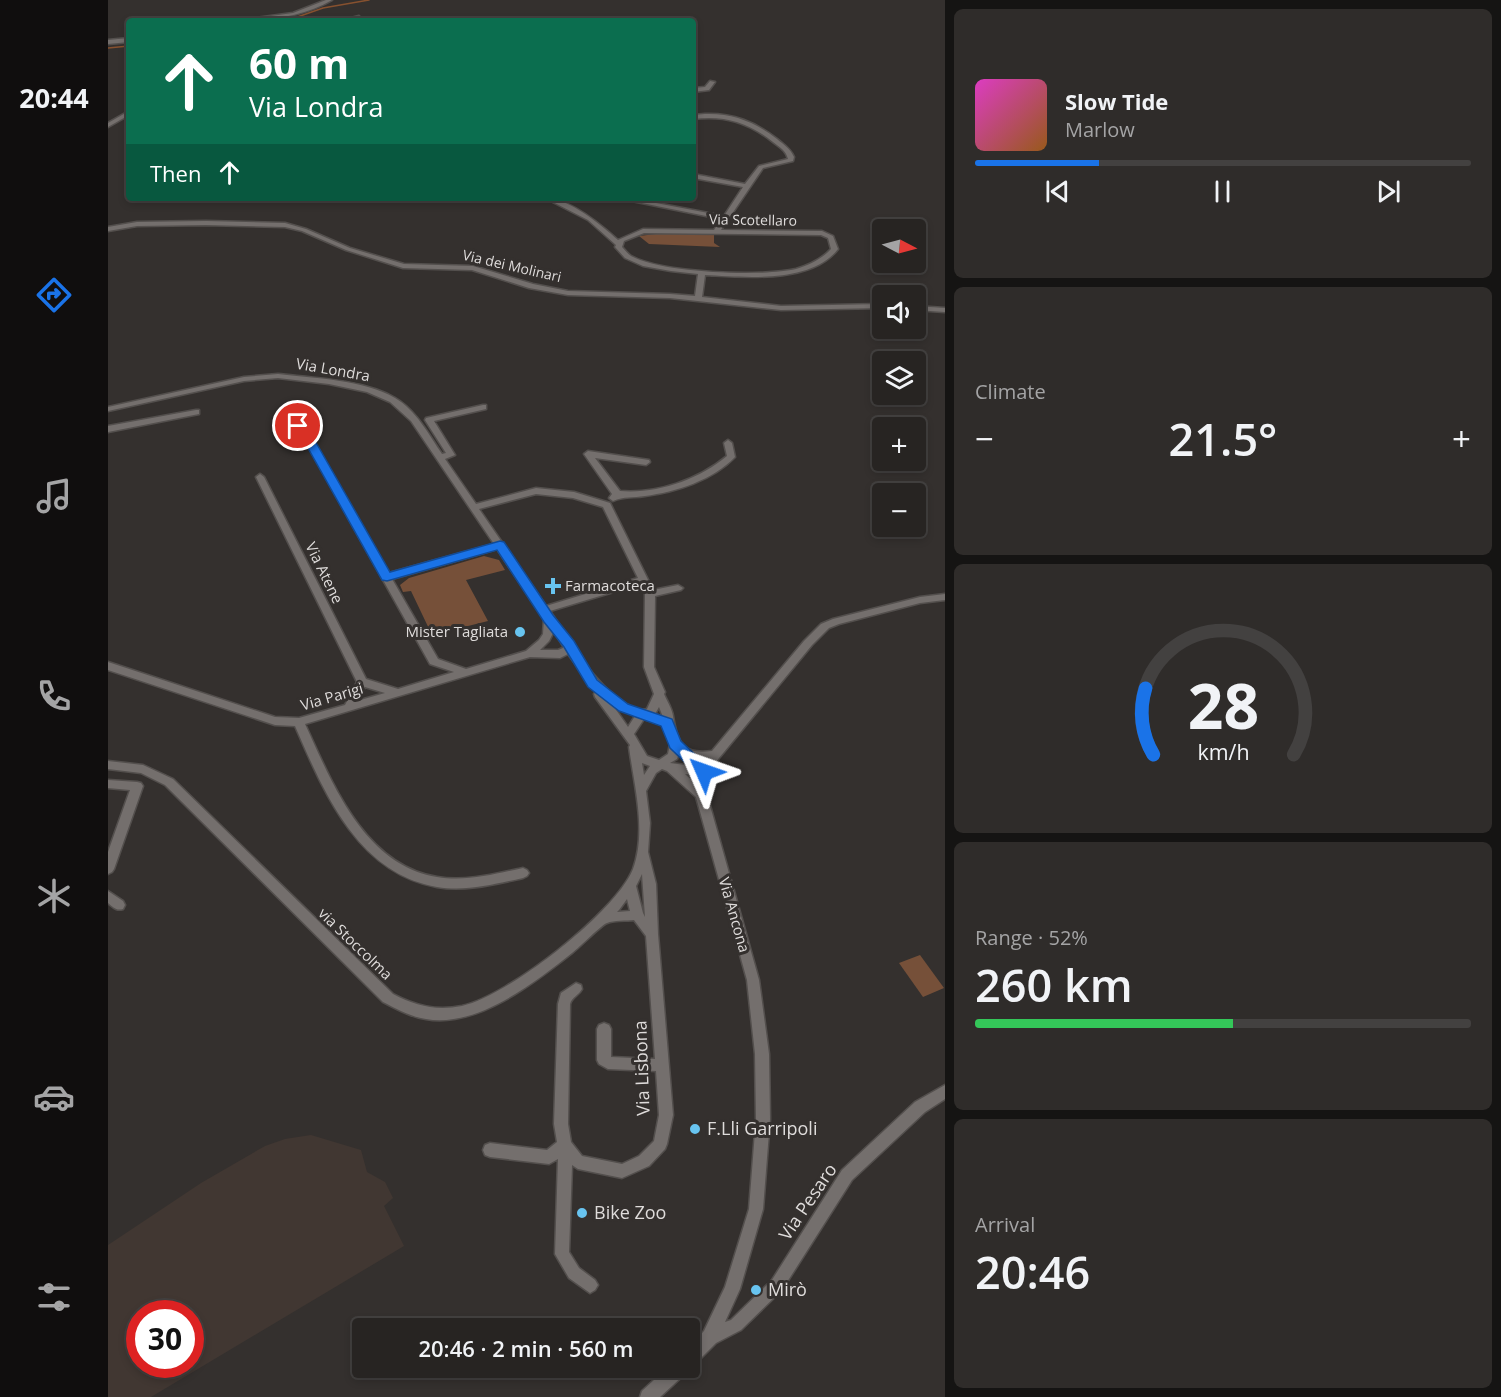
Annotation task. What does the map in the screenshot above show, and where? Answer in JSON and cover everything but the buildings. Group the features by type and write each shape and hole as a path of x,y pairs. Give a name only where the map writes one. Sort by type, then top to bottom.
{"street":[{"path":"270,18 282,17 330,0"},
{"path":"108,42 126,40"},
{"path":"696,90 707,89 712,82"},
{"path":"696,117 714,114 749,121 759,126 788,151 791,160 761,167 717,231"},
{"path":"108,125 126,115"},
{"path":"696,177 747,186"},
{"path":"556,201 590,219 619,244"},
{"path":"651,201 725,218"},
{"name":"Via dei Molinari","path":"108,229 137,224 285,225 304,230 348,249 413,268 462,267 568,293 698,298 781,308 872,306"},
{"name":"Via Scotellaro","path":"643,231 717,231 822,233 831,237 835,249 822,261 795,271 756,274 702,272 634,262 622,255 619,244 624,237 643,231"},
{"path":"698,298 702,272"},
{"path":"926,309 945,310"},
{"name":"Via Londra","path":"108,410 255,377 278,376 369,390 393,400 414,419 546,614 569,644"},
{"path":"441,457 451,454 429,420 483,407"},
{"path":"108,429 196,412"},
{"path":"298,426 304,432 434,661 462,672"},
{"path":"646,462 588,454 617,494 632,497 688,482 731,457 728,443"},
{"name":"Via Atene","path":"260,477 362,682"},
{"path":"475,507 536,491 574,495 607,505 650,594 649,667 660,692 667,723 675,744 704,772"},
{"path":"607,505 617,494"},
{"path":"387,577 500,545"},
{"path":"530,652 549,633 546,614 643,580"},
{"path":"650,594 678,588"},
{"name":"Via Ancona","path":"700,1347 710,1337 732,1289 756,1209 763,1119 762,1054 753,980 701,795 704,772 715,755 808,643 825,626 852,616 945,597"},
{"path":"545,639 554,653 582,664"},
{"path":"530,652 554,653 567,650 569,644"},
{"path":"569,644 613,717 629,734 634,747 641,791 643,851 639,871 605,918"},
{"name":"Via Parigi","path":"108,666 275,722 299,722 530,652"},
{"path":"426,682 434,661"},
{"path":"348,708 362,682 399,693"},
{"path":"592,684 612,700 641,715 667,723"},
{"path":"629,734 641,715 651,712 660,692"},
{"path":"299,722 326,785 354,830 393,867 419,878 455,884 488,882 523,873"},
{"path":"641,791 652,770 665,767 673,756 675,744"},
{"path":"634,747 643,759 665,767 704,772"},
{"path":"685,754 701,757 715,755"},
{"name":"via Stoccolma","path":"108,765 143,769 169,782 388,998 416,1012 430,1014 477,1007 517,987 605,918"},
{"path":"665,767 701,795"},
{"path":"108,784 137,786 108,869"},
{"name":"Via Lisbona","path":"565,1145 578,1162 622,1171 644,1161 660,1144 666,1115 650,884 643,851"},
{"path":"630,884 638,915 652,935"},
{"path":"108,896 119,905"},
{"path":"605,918 638,915"},
{"path":"576,989 566,997 564,1004 561,1124 565,1145 562,1254 574,1273 590,1285"},
{"path":"604,1029 604,1060 608,1063 663,1065"},
{"name":"Via Pesaro","path":"710,1337 736,1325 777,1285 847,1175 920,1107 945,1091"},
{"path":"490,1150 549,1157 565,1145"},
{"path":"648,1397 668,1378"}],"shaded area":[{"path":"664,233 714,234 714,243 720,247 649,244 639,236"},
{"path":"484,556 499,560 505,570 466,580 488,621 432,635 411,591 403,592 400,585 409,578"},
{"path":"920,955 944,988 923,997 899,963"},
{"path":"311,1135 361,1150 367,1172 385,1182 393,1198 384,1206 404,1246 204,1365 204,1300 126,1300 126,1378 183,1378 151,1397 108,1397 108,1245 201,1183 265,1146 285,1139"}],"waterway":[{"path":"295,18 323,8 369,0"},
{"path":"108,48 126,46"}],"place":[{"name":"Farmacoteca","path":"553,586"},
{"name":"Mister Tagliata","path":"520,632"},
{"name":"F.Lli Garripoli","path":"695,1129"},
{"name":"Bike Zoo","path":"582,1213"},
{"name":"Mirò","path":"756,1290"}],"route":[{"path":"298,426 304,432 387,577 500,545 569,644 592,684 623,707 667,723 675,744 704,772"}]}
